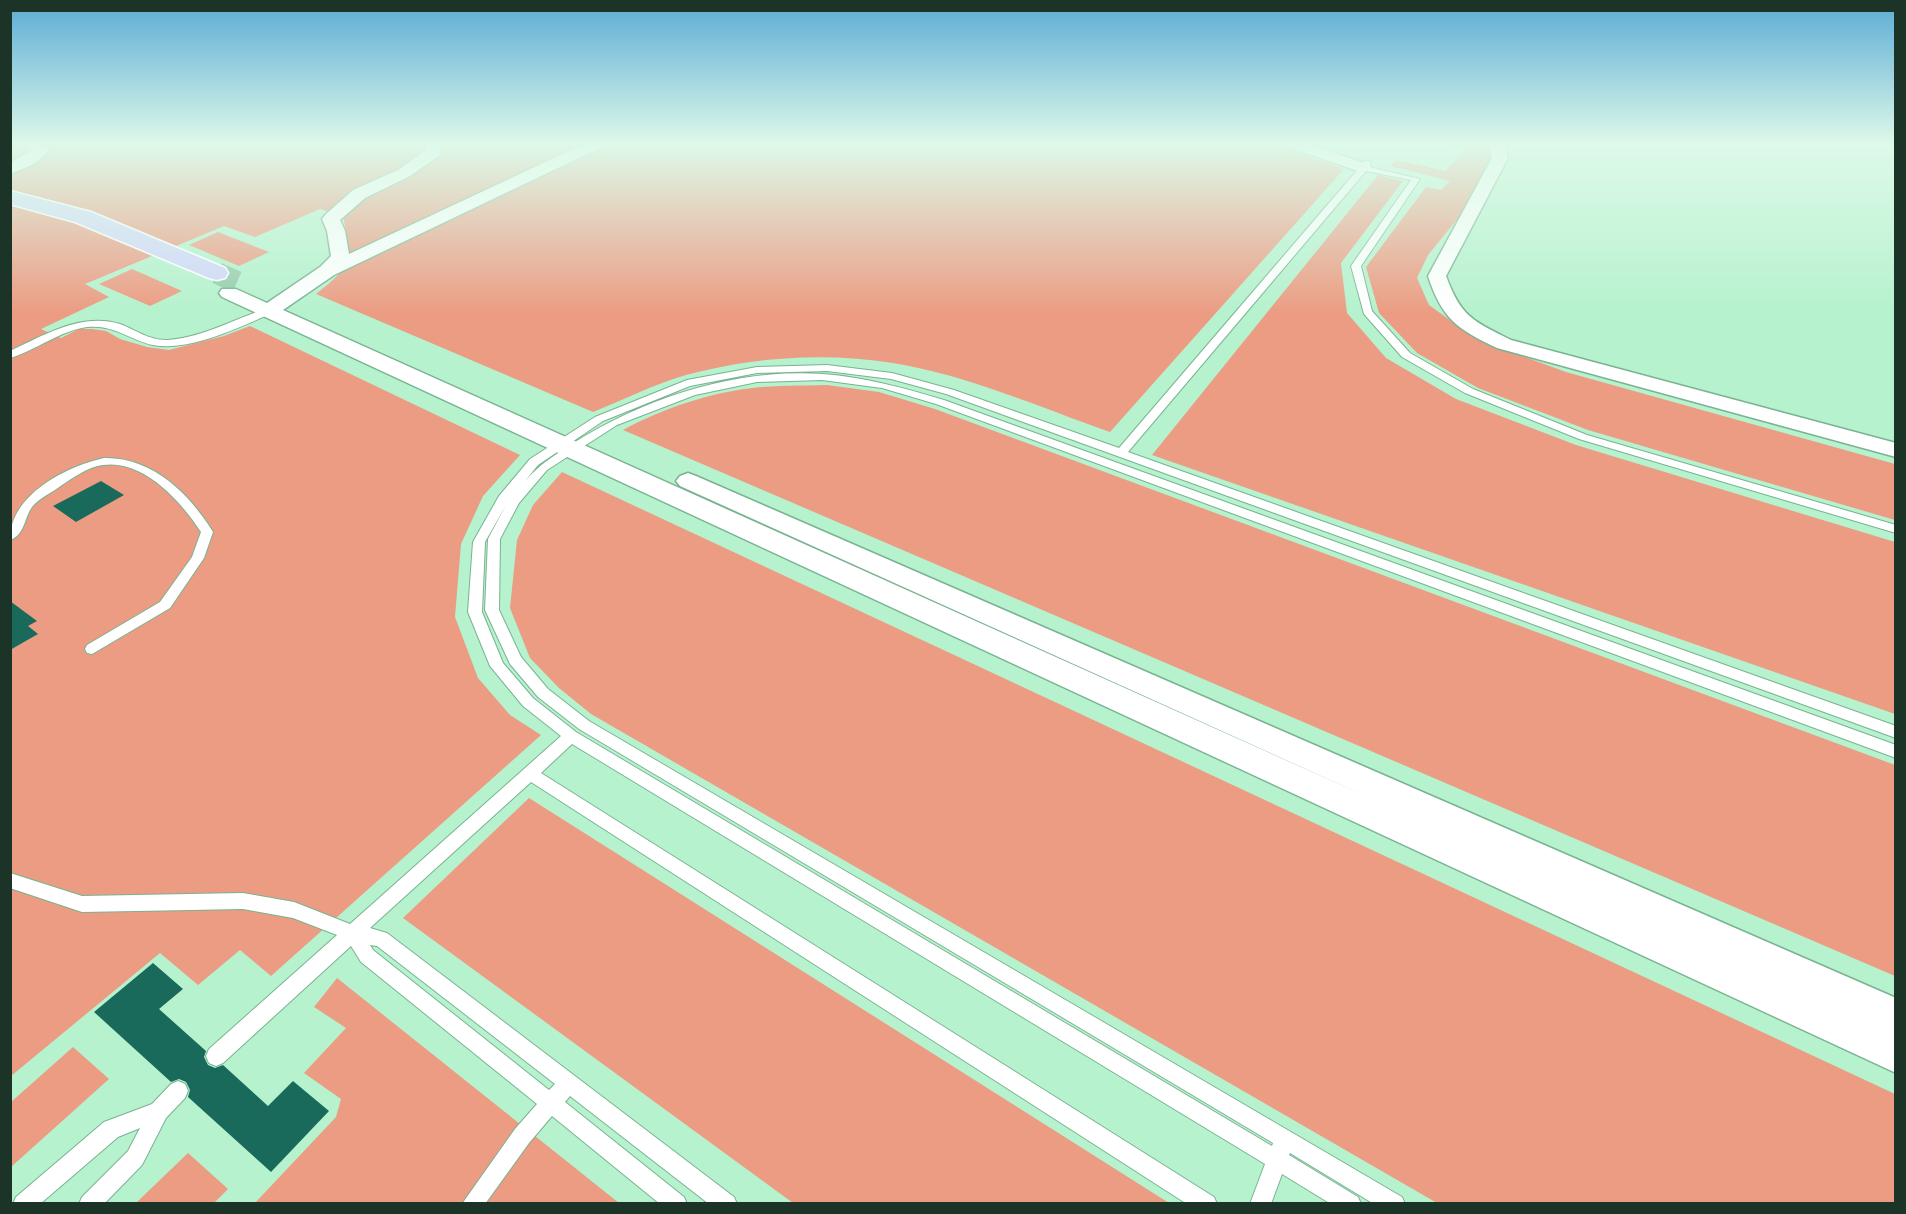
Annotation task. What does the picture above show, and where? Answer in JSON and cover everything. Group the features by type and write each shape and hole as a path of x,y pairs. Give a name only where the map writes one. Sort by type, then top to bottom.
{"main road":[{"path":"20,200 83,217 223,283"},
{"path":"10,210 66,225 223,283"}],"street":[{"path":"327,271 340,257 336,231 331,219 353,200"},
{"path":"275,307 327,271 479,200"},
{"path":"1478,200 1437,276 1445,301 1461,322 1503,344 1896,450"},
{"path":"223,283 576,440 1896,1017"},
{"path":"576,440 1896,1054"}],"lane":[{"path":"1121,453 1337,200"},
{"path":"1402,200 1356,266 1367,312 1406,355 1468,391 1583,437 1896,530"},
{"path":"10,355 62,331 80,326 102,324 117,327 145,340 166,343 215,333 275,307"},
{"path":"1395,1203 584,725 543,693 515,660 492,610 494,539 514,501 543,467 599,418 687,383 757,369 827,368 892,376 950,392 1896,732"},
{"path":"1351,1203 571,736 528,702 497,666 475,612 479,542 503,499 534,462 613,423 692,392 757,379 822,377 883,385 951,406 1896,752"},
{"path":"10,536 16,532 28,504 80,468 106,460 132,462 160,478 200,520 207,532 198,558 165,605 92,650"},
{"path":"216,1056 571,736"},
{"path":"529,773 1207,1203"},
{"path":"10,880 82,904 243,901 294,910 352,933 381,939 727,1203"},
{"path":"352,933 367,956 677,1203"},
{"path":"472,1203 522,1136 569,1082"},
{"path":"89,1203 135,1158 159,1111 178,1090"},
{"path":"23,1203 111,1129 159,1111"},
{"path":"1260,1203 1285,1139"}],"shaded area":[{"path":"11,200 1317,200 1110,432 948,375 893,363 841,358 763,360 711,369 662,383 593,412 316,294 343,269 348,253 343,217 320,209 255,237 224,226 85,284 109,297 41,329 61,338 79,329 106,331 120,339 147,347 169,350 224,336 250,326 520,455 483,496 461,544 455,617 478,678 510,715 541,735 271,976 240,950 198,985 160,953 11,1076"},
{"path":"1358,200 1389,200 1341,263 1347,313 1386,358 1456,399 1576,445 1895,542 1895,714 1152,455"},
{"path":"1417,200 1473,200 1428,255 1417,278 1429,305 1465,331 1503,349 1566,372 1895,464 1895,520 1588,430 1478,388 1417,353 1379,313 1366,267"},
{"path":"218,232 269,252 239,266 189,245"},
{"path":"132,269 182,291 150,306 99,284"},
{"path":"827,385 879,392 935,409 1895,765 1895,976 623,430 669,409 735,390"},
{"path":"562,472 1895,1094 1895,1203 1437,1203 591,714 559,688 530,658 510,608 517,540 533,505"},
{"path":"529,798 1169,1203 793,1203 403,918"},
{"path":"337,978 619,1203 254,1204 336,1117 341,1099 304,1073 346,1028 314,1007"},
{"path":"73,1047 109,1079 11,1167 11,1102"},
{"path":"188,1153 228,1189 214,1203 136,1203"}],"building":[{"path":"101,481 124,495 76,522 53,506"},
{"path":"10,601 37,621 28,626 38,634 10,650"},
{"path":"153,963 183,989 159,1009 206,1051 204,1057 208,1065 215,1068 223,1065 268,1106 293,1081 329,1111 271,1172 188,1097 190,1090 186,1082 179,1079 171,1082 94,1012"}],"tunnel":[{"path":"217,273 246,286"}]}
